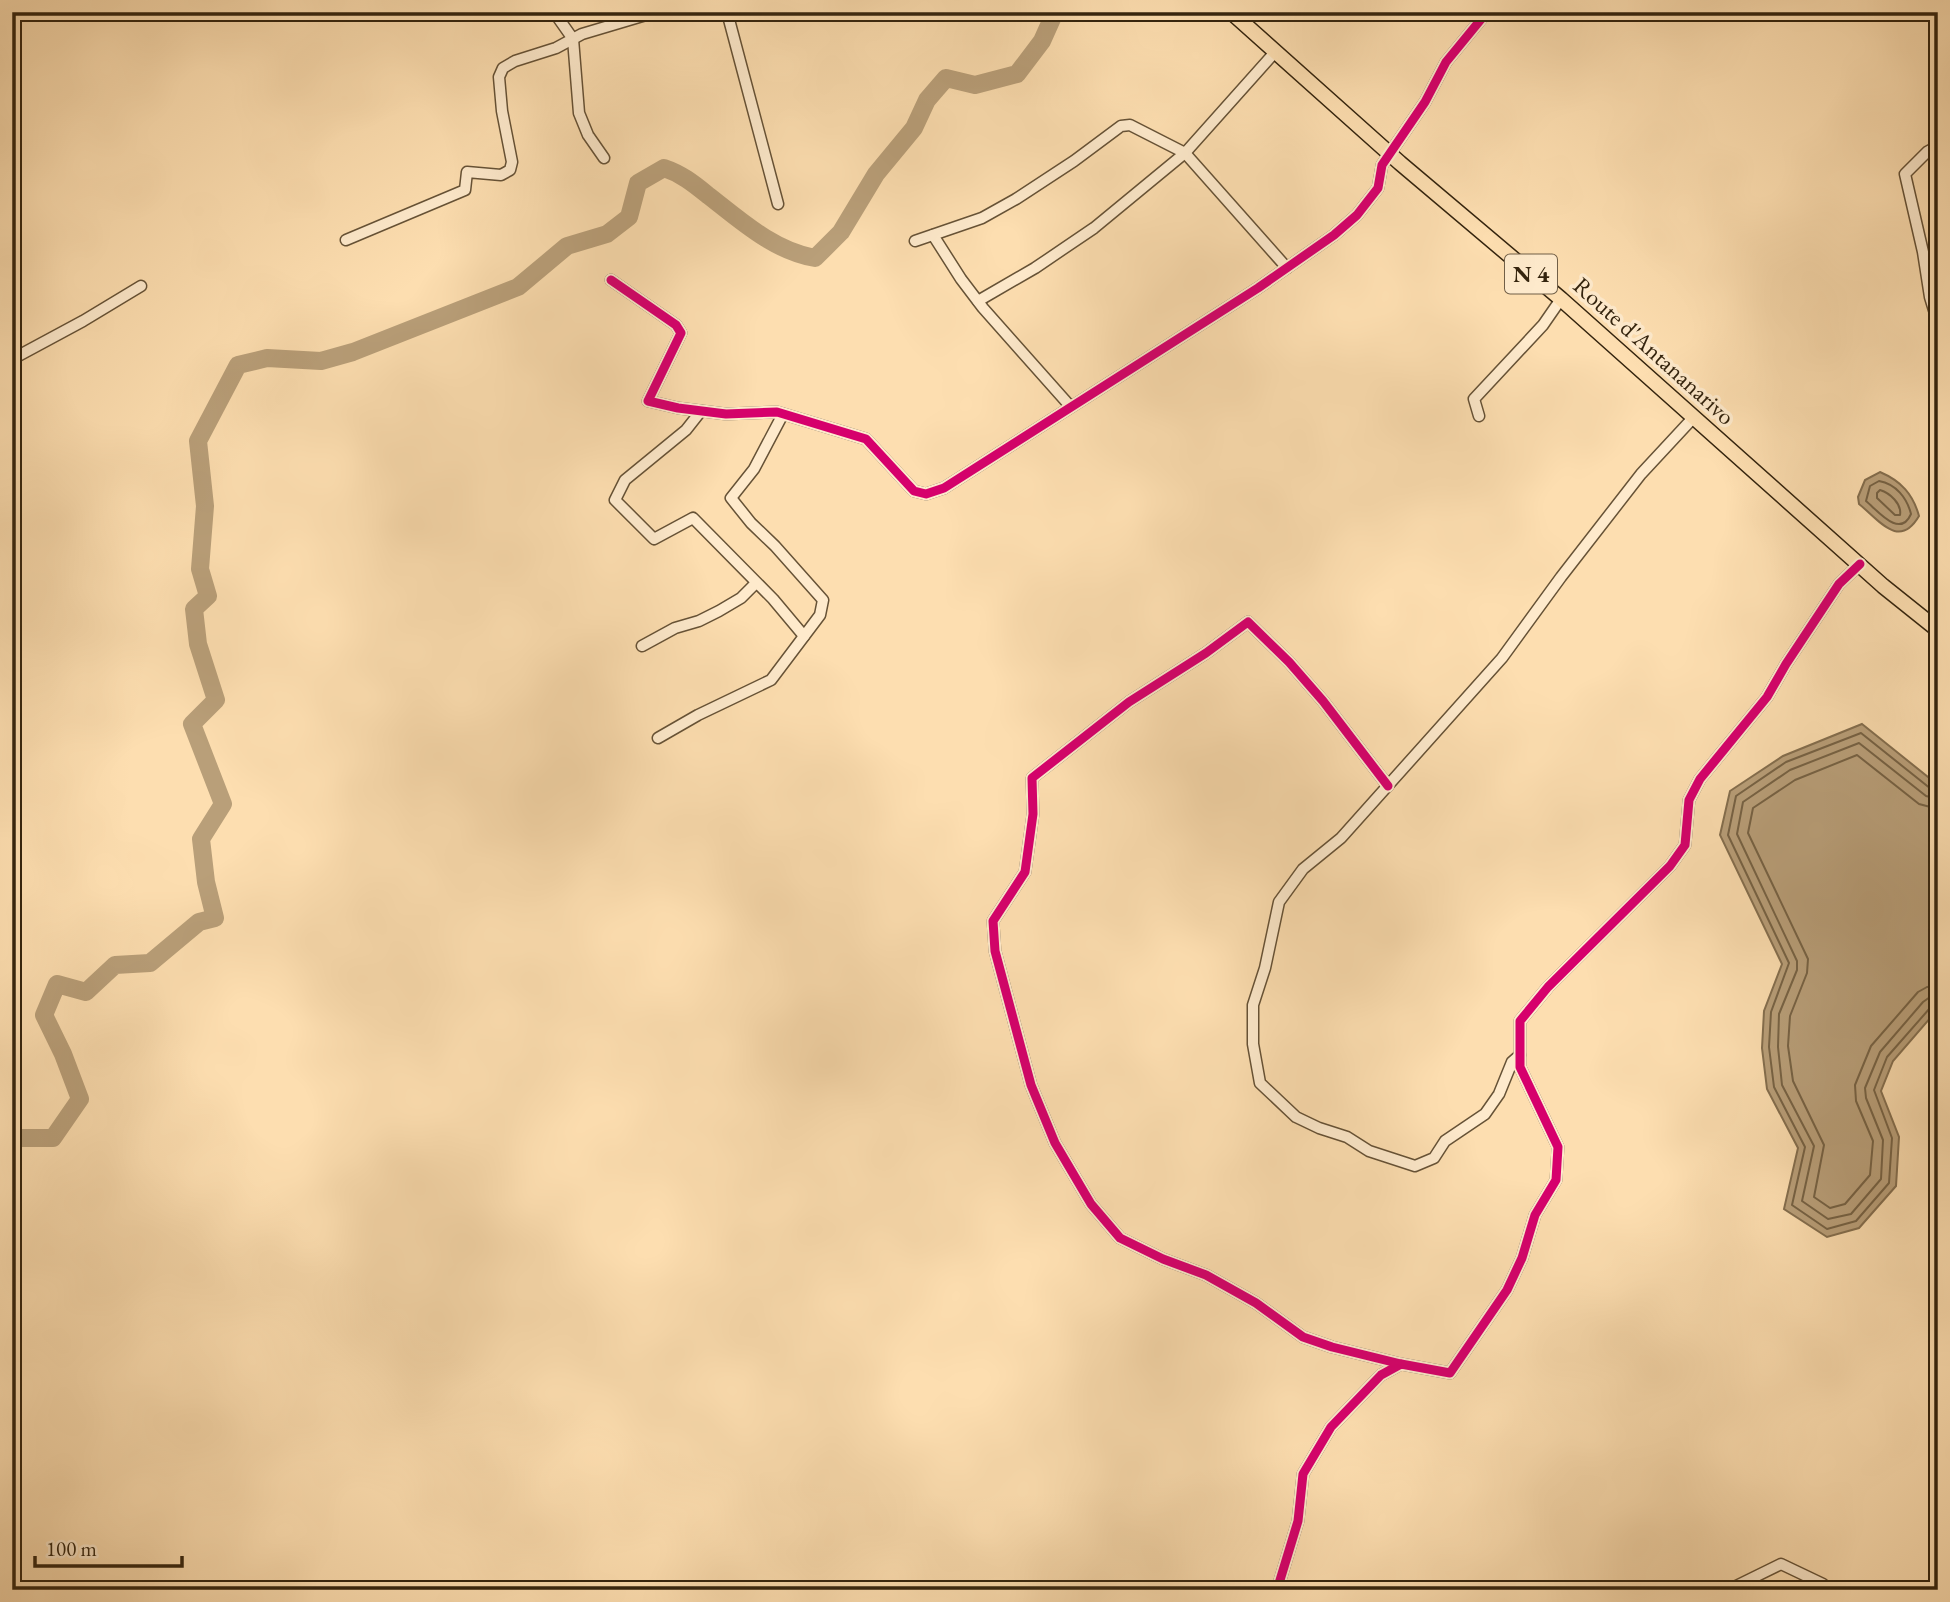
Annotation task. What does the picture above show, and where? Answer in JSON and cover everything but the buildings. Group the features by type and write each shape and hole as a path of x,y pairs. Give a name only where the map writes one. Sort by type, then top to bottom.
{"main road":[{"name":"Route d'Antananarivo","path":"1231,12 1860,564"},
{"name":"N 4","path":"1860,564 1938,630"}],"street":[{"path":"554,12 573,39 579,113 588,135 604,158"},
{"path":"346,240 465,190 467,172 501,175 510,170 512,162 502,111 499,77 503,68 515,61 556,48 582,34 656,12"},
{"path":"727,12 778,204"},
{"path":"611,280 676,325 681,333 648,401 726,414 777,412 866,439 914,491 926,494 944,488 1334,235 1357,215 1378,188 1382,165 1389,153 1426,102 1446,62 1488,12"},
{"path":"978,301 1035,268 1094,228 1185,153 1276,51"},
{"path":"915,241 982,218 1074,161 1121,126 1130,125 1185,153 1286,268"},
{"path":"1938,146 1927,152 1905,174 1923,252 1930,298 1938,323"},
{"path":"933,235 978,301 1070,406"},
{"path":"12,355 18,356 141,286"},
{"path":"1479,416 1474,399 1543,325 1561,299"},
{"path":"701,411 686,430 625,480 615,500 654,539 693,518 773,599 804,636"},
{"path":"658,738 698,715 771,680 820,615 823,600 731,498 754,469 783,414"},
{"path":"1520,1055 1512,1062 1499,1094 1485,1114 1445,1141 1434,1158 1415,1166 1369,1151 1347,1137 1318,1128 1296,1117 1260,1083 1254,1044 1253,1005 1265,968 1279,902 1303,869 1341,838 1502,658 1641,474 1693,418"},
{"path":"1388,786 1323,701 1289,662 1248,622 1206,653 1129,702 1032,778 1032,814 1025,872 993,921 995,951 1031,1085 1055,1143 1091,1204 1120,1238 1163,1259 1206,1275 1256,1303 1303,1337 1401,1364 1450,1373 1507,1290 1522,1258 1535,1215 1556,1180 1558,1147 1520,1067 1520,1021 1548,987 1670,866 1685,845 1689,800 1700,779 1767,697 1839,584 1860,564"},
{"path":"642,646 675,628 699,621 719,611 741,598 756,583"},
{"path":"1277,1590 1298,1521 1303,1474 1331,1427 1355,1400 1381,1375 1401,1364"},
{"path":"1728,1590 1781,1564 1823,1584 1827,1590"}],"water":[{"path":"1880,472 1905,489 1916,508 1919,516 1912,526 1904,531 1889,529 1859,504 1858,497 1865,480"},
{"path":"1862,724 1938,785 1938,1009 1893,1061 1881,1091 1899,1137 1896,1186 1859,1228 1827,1237 1784,1209 1798,1148 1767,1089 1762,1048 1764,1011 1782,964 1720,835 1730,791 1783,756"}],"waterway":[{"path":"12,1138 53,1138 80,1099 63,1054 44,1015 57,984 86,992 115,965 150,963 199,922 215,918 206,882 201,839 223,804 192,724 216,700 198,644 194,609 208,596 200,569 205,506 198,441 238,365 267,358 321,361 353,352 518,287 567,246 607,234 629,217 638,183 664,168 688,180 772,242 815,258 841,232 876,174 914,128 927,100 946,78 975,85 1017,74 1042,41 1055,12"}],"cycle path":[{"path":"611,280 676,325 681,333 648,401 726,414 777,412 866,439 914,491 926,494 944,488 1258,288 1334,235 1357,215 1378,188 1382,165 1425,102 1446,62 1487,12"},
{"path":"1277,1590 1298,1521 1303,1474 1331,1427 1381,1375 1401,1364 1450,1373 1507,1290 1522,1258 1535,1215 1556,1180 1558,1147 1520,1067 1520,1021 1548,987 1670,866 1685,845 1689,800 1700,779 1767,697 1839,584 1860,564"},
{"path":"1388,786 1323,701 1289,662 1248,622 1206,653 1129,702 1032,778 1033,814 1025,872 993,921 995,951 1031,1085 1055,1143 1091,1204 1120,1238 1163,1259 1206,1275 1256,1303 1303,1337 1401,1364"}]}
